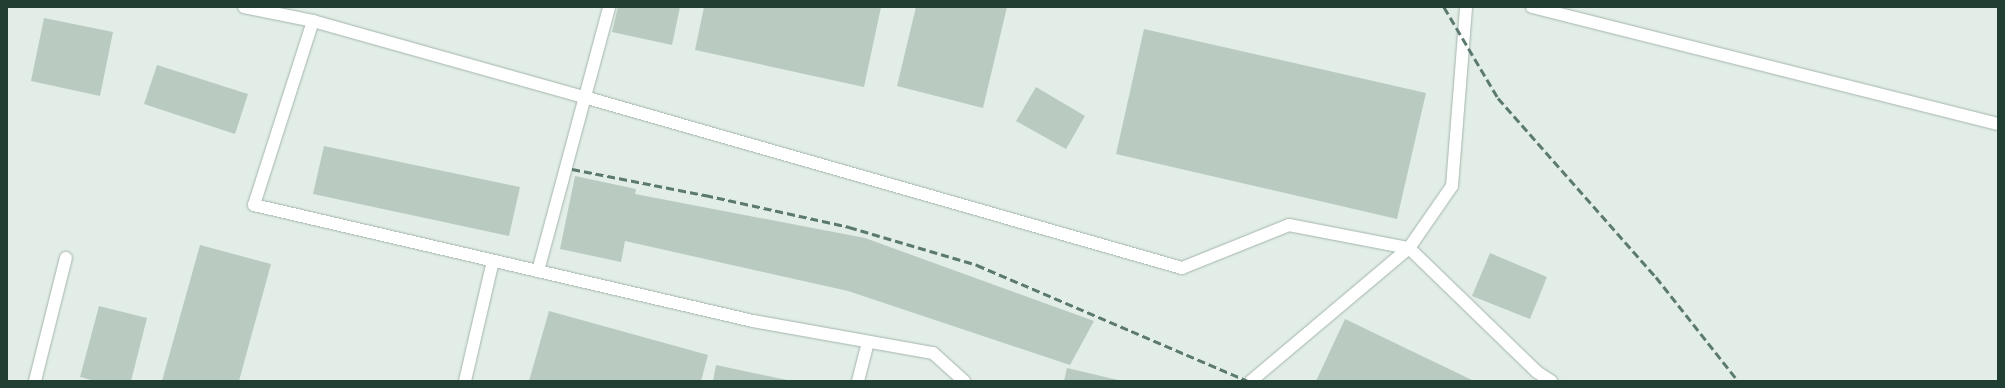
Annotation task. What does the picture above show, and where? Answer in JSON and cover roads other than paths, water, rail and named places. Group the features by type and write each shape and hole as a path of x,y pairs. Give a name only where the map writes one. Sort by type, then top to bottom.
{"street":[{"path":"244,7 313,21 1182,268 1289,225 1409,248 1537,372 1551,381"},
{"path":"538,271 609,7"},
{"path":"1251,381 1409,248 1452,186 1466,7"},
{"path":"1532,7 1998,124"},
{"path":"313,21 254,205 753,321 933,354 964,381"},
{"path":"35,381 66,258"},
{"path":"465,381 493,261"},
{"path":"858,381 868,342"}],"railway":[{"path":"1444,7 1498,98 1656,277 1738,381"},
{"path":"572,169 705,195 849,227 977,265 1248,381"}]}
